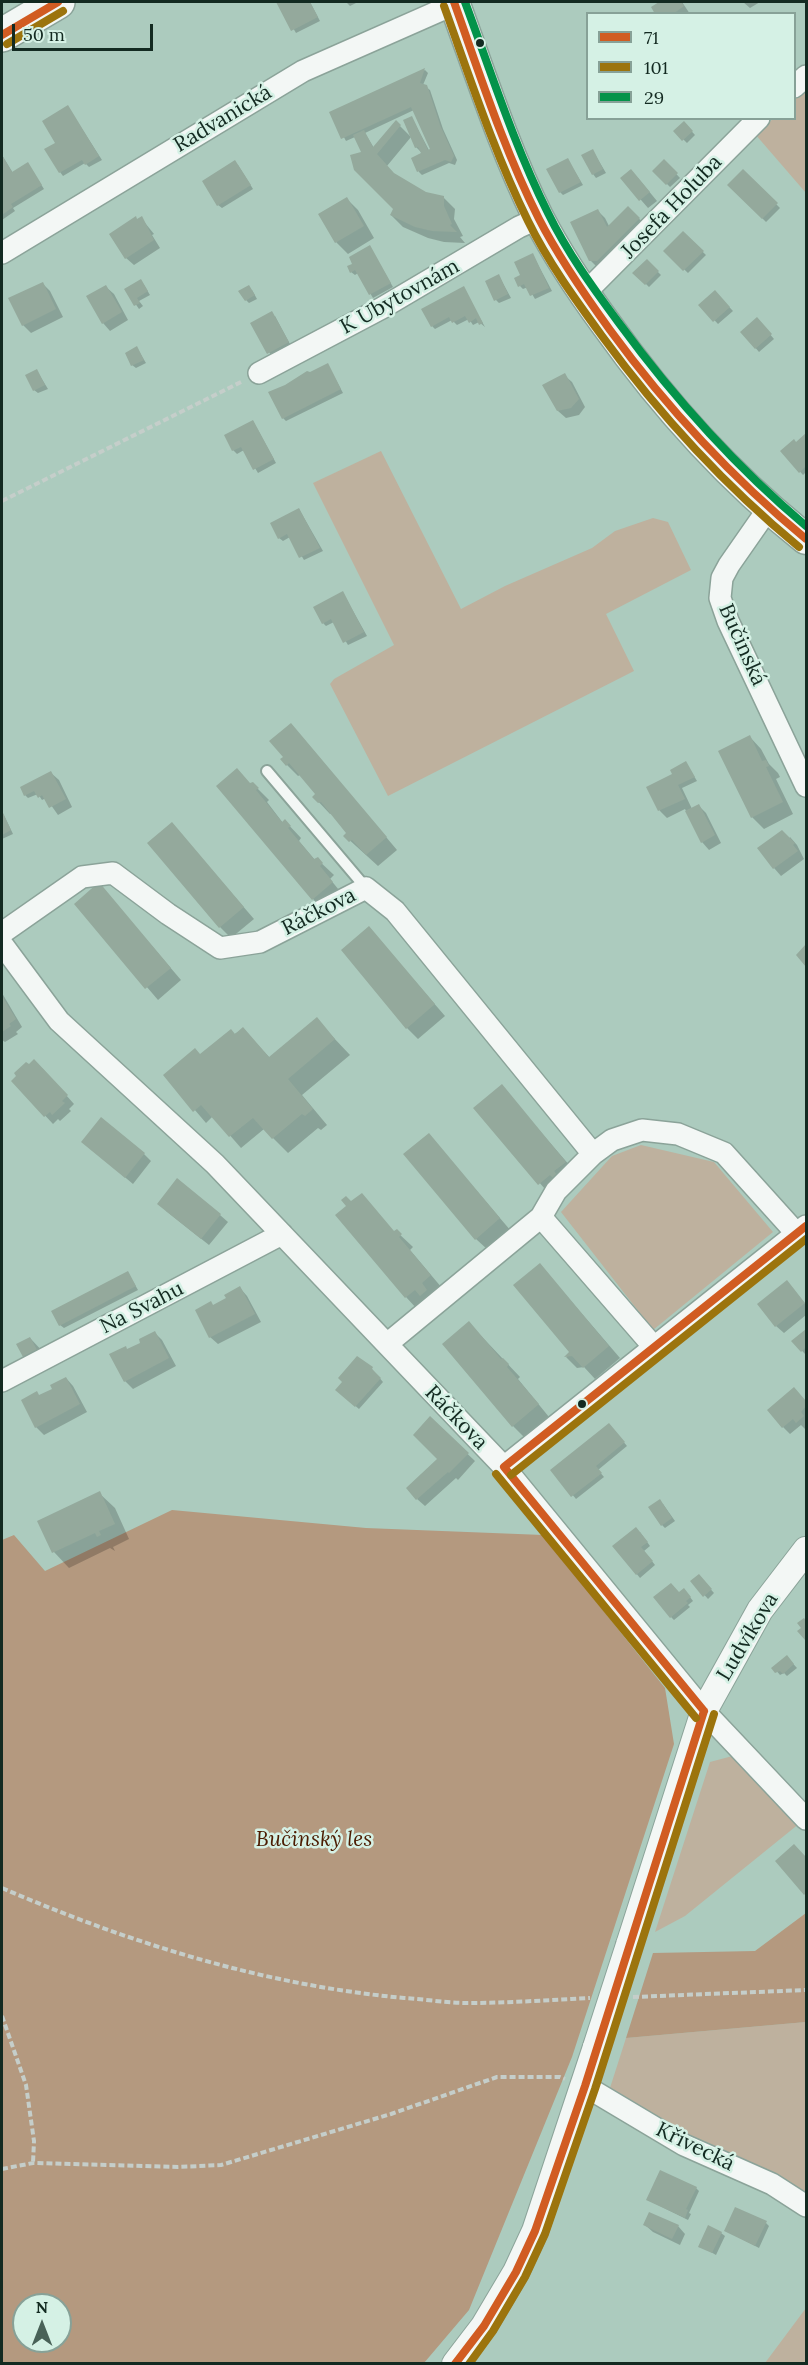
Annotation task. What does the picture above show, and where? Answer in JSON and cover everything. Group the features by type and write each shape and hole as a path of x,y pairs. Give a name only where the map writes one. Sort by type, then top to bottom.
{"main road":[{"path":"2,33 30,2"},
{"path":"2,33 58,2"},
{"path":"454,3 516,167 539,218 584,294 661,396 717,458 768,508 807,539"}],"street":[{"name":"Radvanická","path":"2,254 303,71 454,3"},
{"name":"Josefa Holuba","path":"584,294 757,120"},
{"name":"K Ubytovnám","path":"259,373 382,308 519,227 539,218"},
{"name":"Bučinská","path":"768,508 724,573 720,598 728,621 807,786"},
{"name":"Ráčkova","path":"2,933 82,877 92,875 113,873 168,914 220,948 260,942 366,888 395,911 593,1154"},
{"name":"Ráčkova","path":"2,944 59,1021 215,1164 504,1467 704,1711 807,1819"},
{"path":"387,1344 542,1217 556,1191 593,1154 612,1140 642,1130 678,1134 724,1152 802,1230 504,1467"},
{"path":"542,1217 654,1347"},
{"name":"Na Svahu","path":"2,1381 282,1234"},
{"name":"Ludvíkova","path":"455,2364 484,2326 535,2231 585,2086 704,1711 760,1610 807,1550"},
{"name":"Křivecká","path":"585,2086 684,2145 772,2184 807,2206"}],"lane":[{"path":"267,771 366,888"}],"path":[{"path":"2,501 259,373"},
{"path":"2,1888 66,1916 158,1948 256,1975 350,1993 465,2003 595,1998"},
{"path":"631,1997 807,1990"},
{"path":"2,2016 26,2085 34,2141 33,2163"},
{"path":"2,2169 33,2163 178,2167 221,2165 391,2114 497,2077 560,2077 585,2086"}],"shaded area":[{"path":"806,89 806,193 755,134 772,120 796,120 796,98"},
{"path":"381,451 461,609 505,586 592,548 615,531 653,518 668,522 691,570 606,614 634,671 388,796 330,684 334,679 394,645 313,483"},
{"path":"641,1145 714,1162 773,1232 653,1330 561,1212 612,1156"},
{"path":"740,1754 800,1823 685,1916 655,1932 710,1762"},
{"path":"806,2022 806,2195 692,2139 609,2091 626,2038"},
{"path":"806,2308 806,2363 765,2363"}],"green space":[{"name":"Bučinský les","path":"172,1510 366,1528 543,1535 665,1688 674,1744 572,2057 469,2310 424,2363 2,2363 2,1540 14,1535 45,1571"},
{"path":"806,1913 806,2022 626,2038 653,1953 755,1951"}],"building":[{"path":"276,2 310,2 318,17 291,31"},
{"path":"659,2 681,2 684,6 676,12 654,12 651,7"},
{"path":"425,68 420,83 427,85 440,125 454,156 451,162 445,160 417,172 411,158 421,153 418,147 415,148 403,120 412,116 428,150 430,149 411,107 341,139 329,112"},
{"path":"68,105 99,156 85,165 82,160 59,173 44,149 55,143 42,121"},
{"path":"396,120 401,125 377,154 394,173 426,192 444,196 444,206 452,224 450,225 457,232 432,231 415,227 390,215 393,209 354,170 350,155 361,152 353,135 364,130 373,147"},
{"path":"684,121 693,131 682,141 673,131"},
{"path":"593,149 603,169 592,175 581,155"},
{"path":"2,155 12,172 28,162 42,185 11,204 13,207 2,215"},
{"path":"568,158 581,182 559,193 546,169"},
{"path":"664,159 678,173 666,185 652,171"},
{"path":"235,160 251,185 217,206 202,181"},
{"path":"631,169 650,192 639,201 620,178"},
{"path":"743,169 778,203 762,219 727,185"},
{"path":"347,197 364,226 335,243 318,214"},
{"path":"628,206 640,218 597,261 589,261 570,222 598,209 607,227"},
{"path":"136,216 137,219 142,216 154,240 125,259 109,234"},
{"path":"683,231 704,251 683,271 663,251"},
{"path":"370,245 391,283 369,295 355,270 350,273 347,266 352,264 349,257"},
{"path":"533,253 549,288 530,296 524,284 518,287 514,278 520,275 514,262"},
{"path":"647,259 659,271 645,285 632,273"},
{"path":"499,274 508,294 494,301 485,281"},
{"path":"141,279 148,291 137,298 140,303 134,306 124,289"},
{"path":"43,282 56,309 22,326 8,298"},
{"path":"106,285 122,312 102,324 86,296"},
{"path":"249,285 255,295 245,301 238,291"},
{"path":"464,286 483,323 479,325 476,318 469,323 465,316 452,323 449,317 431,327 421,309"},
{"path":"715,290 730,307 713,322 698,305"},
{"path":"272,311 289,342 267,354 250,323"},
{"path":"757,317 772,334 755,349 740,332"},
{"path":"137,346 144,360 131,366 125,353"},
{"path":"328,363 341,389 282,419 268,392 285,385 307,371 310,372"},
{"path":"37,369 45,385 33,391 25,375"},
{"path":"565,373 579,399 571,408 557,411 542,385"},
{"path":"253,420 274,459 253,470 241,447 232,451 224,435"},
{"path":"806,433 806,466 799,473 780,451 794,439 796,442"},
{"path":"299,508 320,548 299,558 287,534 278,539 270,523"},
{"path":"343,591 364,632 343,643 331,619 322,624 313,607"},
{"path":"291,723 387,837 366,855 352,840 349,842 343,836 346,833 321,802 318,803 312,797 315,794 289,763 286,766 280,759 283,757 269,741"},
{"path":"750,735 762,761 766,760 769,766 766,767 783,802 751,818 718,751"},
{"path":"686,761 695,777 678,785 685,799 658,811 646,787 672,774 670,770"},
{"path":"237,768 250,783 253,782 259,788 256,790 282,822 285,819 291,826 288,828 314,859 318,857 323,863 320,866 333,882 312,900 216,786"},
{"path":"51,771 66,799 49,808 42,795 38,798 34,791 24,796 20,787"},
{"path":"699,804 715,835 701,843 685,811"},
{"path":"2,811 11,830 2,835"},
{"path":"172,822 244,907 219,928 147,843"},
{"path":"782,830 795,843 793,845 798,851 773,869 757,848"},
{"path":"99,882 171,968 145,989 74,904"},
{"path":"369,926 435,1004 406,1029 341,950"},
{"path":"806,944 806,967 796,955"},
{"path":"2,996 16,1019 2,1032"},
{"path":"317,1017 335,1039 288,1079 313,1109 305,1116 302,1114 272,1139 253,1118 229,1137 201,1105 193,1112 163,1075 195,1048 200,1054 231,1029 235,1034 243,1027 269,1057"},
{"path":"34,1059 68,1095 62,1101 65,1103 52,1115 50,1112 44,1117 11,1081 16,1076 14,1073 26,1062 29,1064"},
{"path":"502,1084 566,1162 554,1171 557,1175 553,1178 550,1175 538,1185 473,1108"},
{"path":"101,1117 145,1153 125,1178 81,1142"},
{"path":"429,1133 500,1218 475,1240 403,1154"},
{"path":"177,1178 221,1214 201,1239 157,1204"},
{"path":"362,1193 394,1231 397,1229 402,1234 399,1237 431,1275 422,1283 427,1290 420,1296 415,1290 405,1298 335,1215 346,1206 341,1200 346,1196 351,1201"},
{"path":"540,1263 609,1346 583,1368 572,1356 564,1357 569,1352 513,1285"},
{"path":"128,1271 136,1286 59,1326 51,1311"},
{"path":"787,1280 805,1303 775,1327 757,1304"},
{"path":"240,1286 255,1314 209,1338 195,1310 211,1301 213,1305 226,1298 224,1295"},
{"path":"469,1321 501,1359 503,1358 509,1364 507,1367 539,1404 512,1427 442,1344"},
{"path":"806,1329 806,1347 801,1352 791,1341"},
{"path":"155,1331 169,1358 124,1382 109,1354 126,1346 127,1349 140,1343 139,1339"},
{"path":"30,1337 37,1350 23,1357 16,1344"},
{"path":"357,1356 373,1367 372,1369 381,1378 355,1407 335,1390 342,1382 338,1378"},
{"path":"66,1377 80,1404 35,1428 21,1400 37,1391 39,1395 52,1389 50,1385"},
{"path":"794,1387 806,1401 806,1406 801,1412 804,1416 796,1423 793,1419 782,1428 767,1410"},
{"path":"430,1416 469,1453 416,1500 406,1488 437,1459 413,1435"},
{"path":"609,1423 625,1442 596,1466 602,1473 571,1497 550,1470"},
{"path":"100,1491 115,1524 99,1531 101,1535 97,1537 95,1533 52,1553 37,1521"},
{"path":"660,1499 672,1518 661,1526 648,1507"},
{"path":"636,1527 648,1542 641,1547 653,1561 636,1575 612,1546"},
{"path":"699,1574 712,1589 703,1597 690,1581"},
{"path":"671,1583 679,1592 684,1588 691,1597 686,1601 688,1603 670,1618 653,1597"},
{"path":"804,1618 806,1621 805,1640 797,1631 801,1628 797,1623"},
{"path":"787,1655 794,1664 783,1674 780,1671 775,1673 771,1668"},
{"path":"794,1844 806,1857 806,1893 804,1895 775,1861"},
{"path":"660,2170 697,2187 686,2209 688,2210 685,2218 646,2200"},
{"path":"735,2207 767,2221 755,2246 724,2231"},
{"path":"649,2212 679,2225 672,2239 643,2225"},
{"path":"708,2225 722,2232 712,2253 698,2247"}],"transit line":[{"name":"71","path":"2,35 58,2"},
{"name":"71","path":"454,2 493,112 526,193 572,276 632,359 677,414 726,466 806,539"},
{"name":"29","path":"465,2 524,161 555,227 581,270 661,378 730,455 806,526"},
{"name":"101","path":"444,6 504,168 536,236 562,280 624,365 670,421 719,474 799,547"},
{"name":"101","path":"7,44 63,11"},
{"name":"71","path":"504,1467 806,1226"},
{"name":"101","path":"511,1475 806,1239"},
{"name":"71","path":"504,1467 704,1711"},
{"name":"101","path":"496,1474 696,1718"},
{"name":"71","path":"455,2364 484,2326 516,2272 535,2231 585,2086 704,1711"},
{"name":"101","path":"469,2364 493,2331 525,2277 545,2234 595,2089 714,1714"}]}
